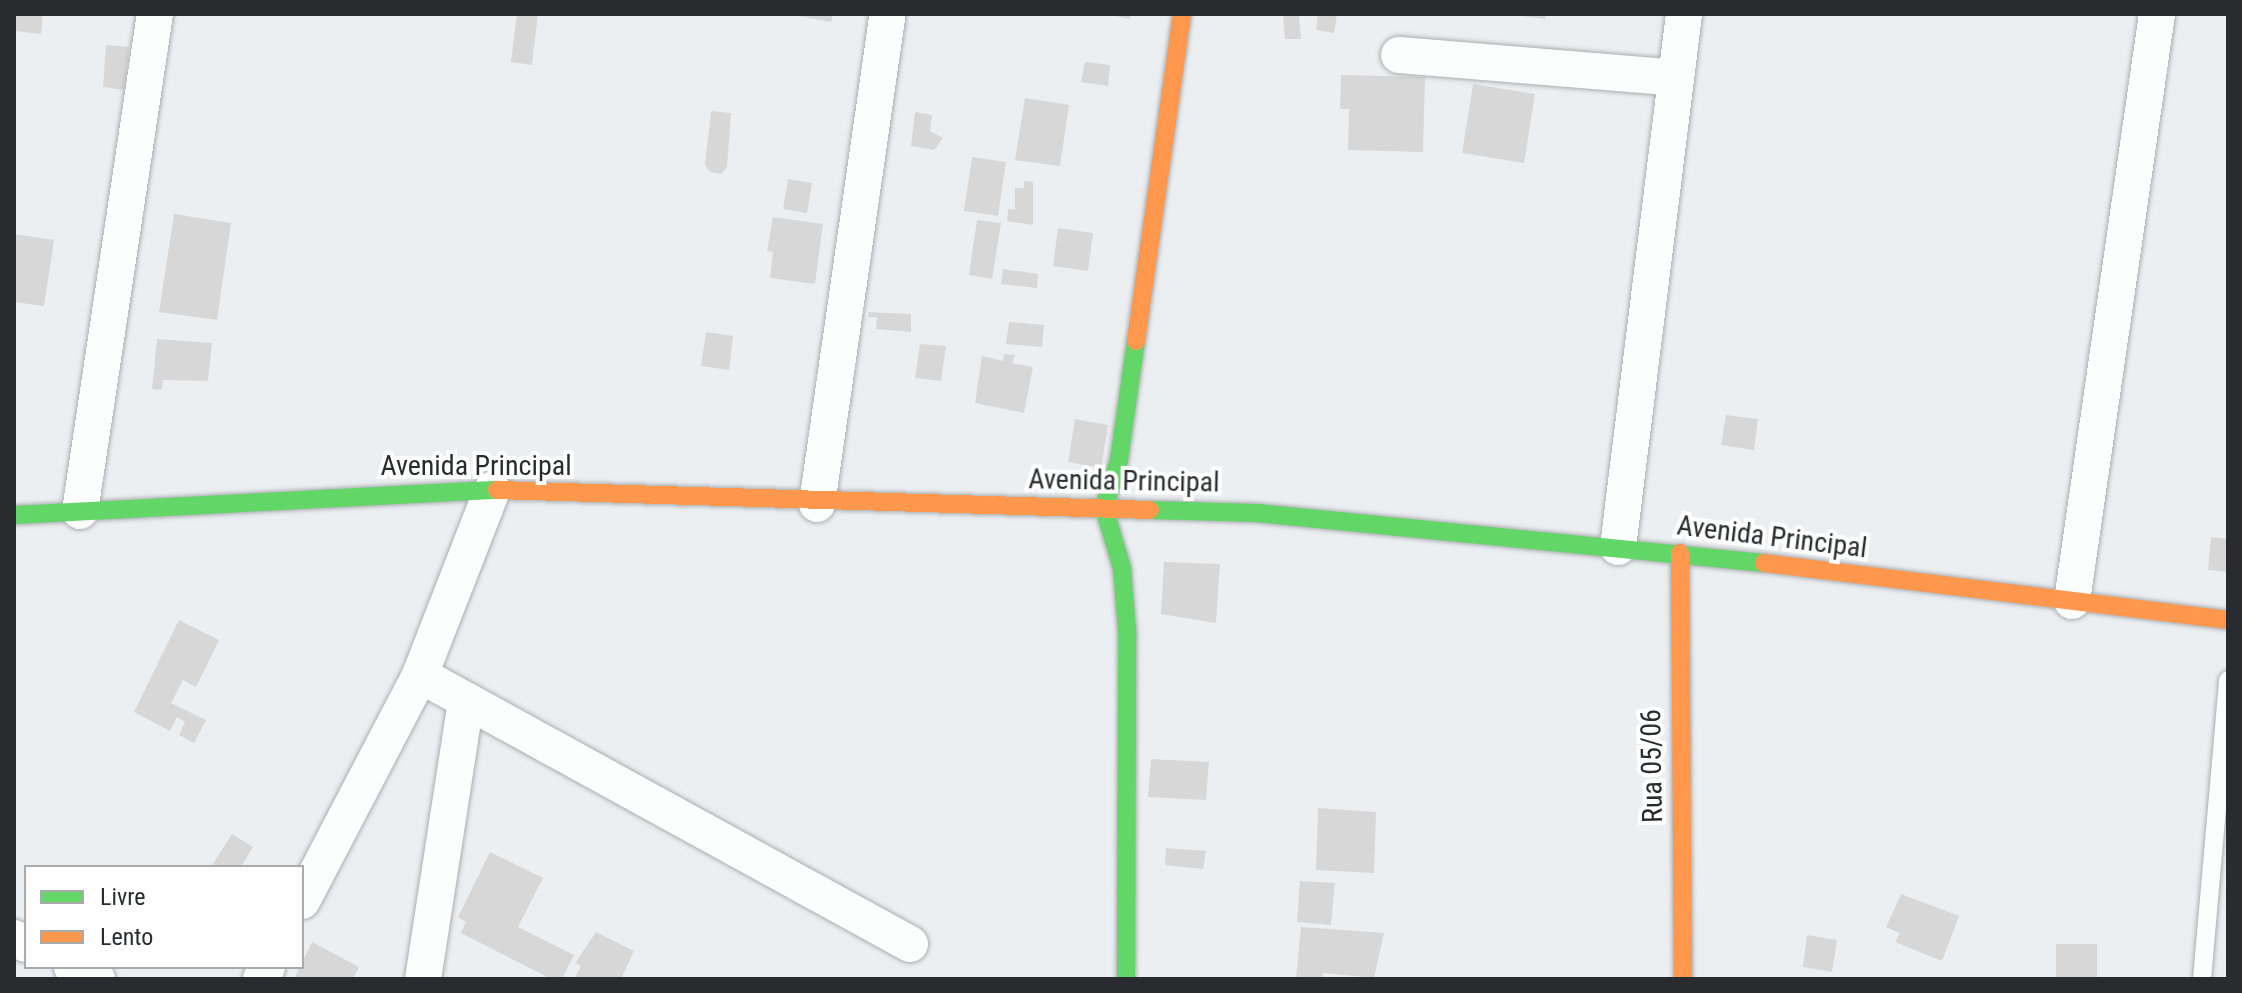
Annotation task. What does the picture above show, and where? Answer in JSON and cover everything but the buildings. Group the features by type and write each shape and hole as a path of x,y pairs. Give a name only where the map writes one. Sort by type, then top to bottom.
{"street":[{"path":"80,511 155,14"},
{"path":"817,504 888,14"},
{"path":"1126,979 1127,631 1122,568 1104,508 1119,460 1182,14"},
{"path":"1618,547 1684,14"},
{"path":"2072,601 2157,14"},
{"path":"1399,55 1676,78"},
{"path":"304,897 420,675 492,490"},
{"name":"Avenida Principal","path":"14,515 492,490 817,504 1257,513 1680,553 2228,620"},
{"name":"Rua 05/06","path":"1680,553 1683,979"},
{"path":"420,675 910,944"},
{"path":"423,979 466,700"},
{"path":"76,969 97,979"}],"lane":[{"path":"2202,979 2228,680"}],"traffic: fast":[{"path":"1126,979 1127,631 1122,568 1104,508 1119,460 1136,341"},
{"path":"14,515 497,490"},
{"path":"1150,510 1257,513 1764,563"}],"traffic: slow":[{"path":"1136,341 1182,14"},
{"path":"497,490 1150,510"},
{"path":"1680,553 1683,979"},
{"path":"1764,563 2228,620"}]}
